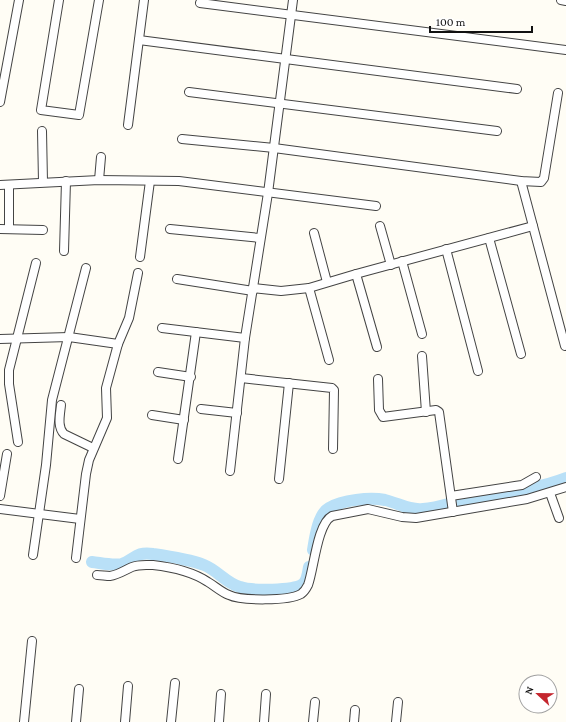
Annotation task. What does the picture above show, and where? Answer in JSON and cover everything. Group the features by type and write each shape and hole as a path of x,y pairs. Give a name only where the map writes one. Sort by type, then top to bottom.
{"street":[{"path":"0,102 18,0"},
{"path":"59,0 41,110 78,115 99,0"},
{"path":"128,125 144,0"},
{"path":"230,471 245,338 268,193 293,0"},
{"path":"561,0 566,1"},
{"path":"200,3 566,50"},
{"path":"139,40 517,89"},
{"path":"189,92 497,131"},
{"path":"182,139 274,148 521,181 541,182 544,178 558,93"},
{"path":"42,130 43,182"},
{"path":"99,180 101,157"},
{"path":"0,186 43,182 99,180 180,181 376,206"},
{"path":"64,251 66,181"},
{"path":"140,257 150,181"},
{"path":"521,181 565,346"},
{"path":"9,185 9,229"},
{"path":"380,226 391,265"},
{"path":"177,279 253,290 281,291 309,288 402,261 533,226"},
{"path":"170,229 260,238"},
{"path":"0,230 43,230"},
{"path":"314,233 327,282"},
{"path":"489,238 521,354"},
{"path":"446,249 478,371"},
{"path":"402,261 422,334"},
{"path":"18,442 9,370 36,263"},
{"path":"33,555 46,465 52,400 86,268"},
{"path":"76,558 86,474 93,448 107,418 106,388 118,344 129,318 138,273"},
{"path":"356,274 377,347"},
{"path":"309,288 329,360"},
{"path":"162,328 245,338"},
{"path":"178,459 196,332"},
{"path":"0,339 69,337 118,344"},
{"path":"422,356 426,412"},
{"path":"158,372 190,377"},
{"path":"241,378 330,387 334,390 332,449"},
{"path":"378,379 379,410 382,417 436,410 440,415 453,510"},
{"path":"279,479 289,383"},
{"path":"61,405 59,428 61,431 64,434 93,448"},
{"path":"201,409 237,413"},
{"path":"152,415 184,420"},
{"path":"0,496 7,454"},
{"path":"451,497 522,485 536,477"},
{"path":"97,575 110,576 121,573 133,566 143,564 153,565 195,575 228,595 237,598 264,599 293,597 300,595 308,585 322,528 328,518 332,516 368,509 407,518 421,517 453,510 527,499 566,487"},
{"path":"550,493 559,518"},
{"path":"0,509 80,519"},
{"path":"24,722 32,641"},
{"path":"171,722 175,683"},
{"path":"125,722 128,686"},
{"path":"76,722 79,689"},
{"path":"219,722 222,694"},
{"path":"264,722 266,694"},
{"path":"313,722 315,702"},
{"path":"396,722 398,702"},
{"path":"354,722 355,710"}],"waterway":[{"path":"313,550 322,515 329,508 341,503 356,500 379,499 413,509 429,508 468,499 530,488 566,478"},
{"path":"92,562 118,565 136,556 147,553 204,565 209,567 230,583 240,587 262,590 291,588 303,584 309,567"}]}
